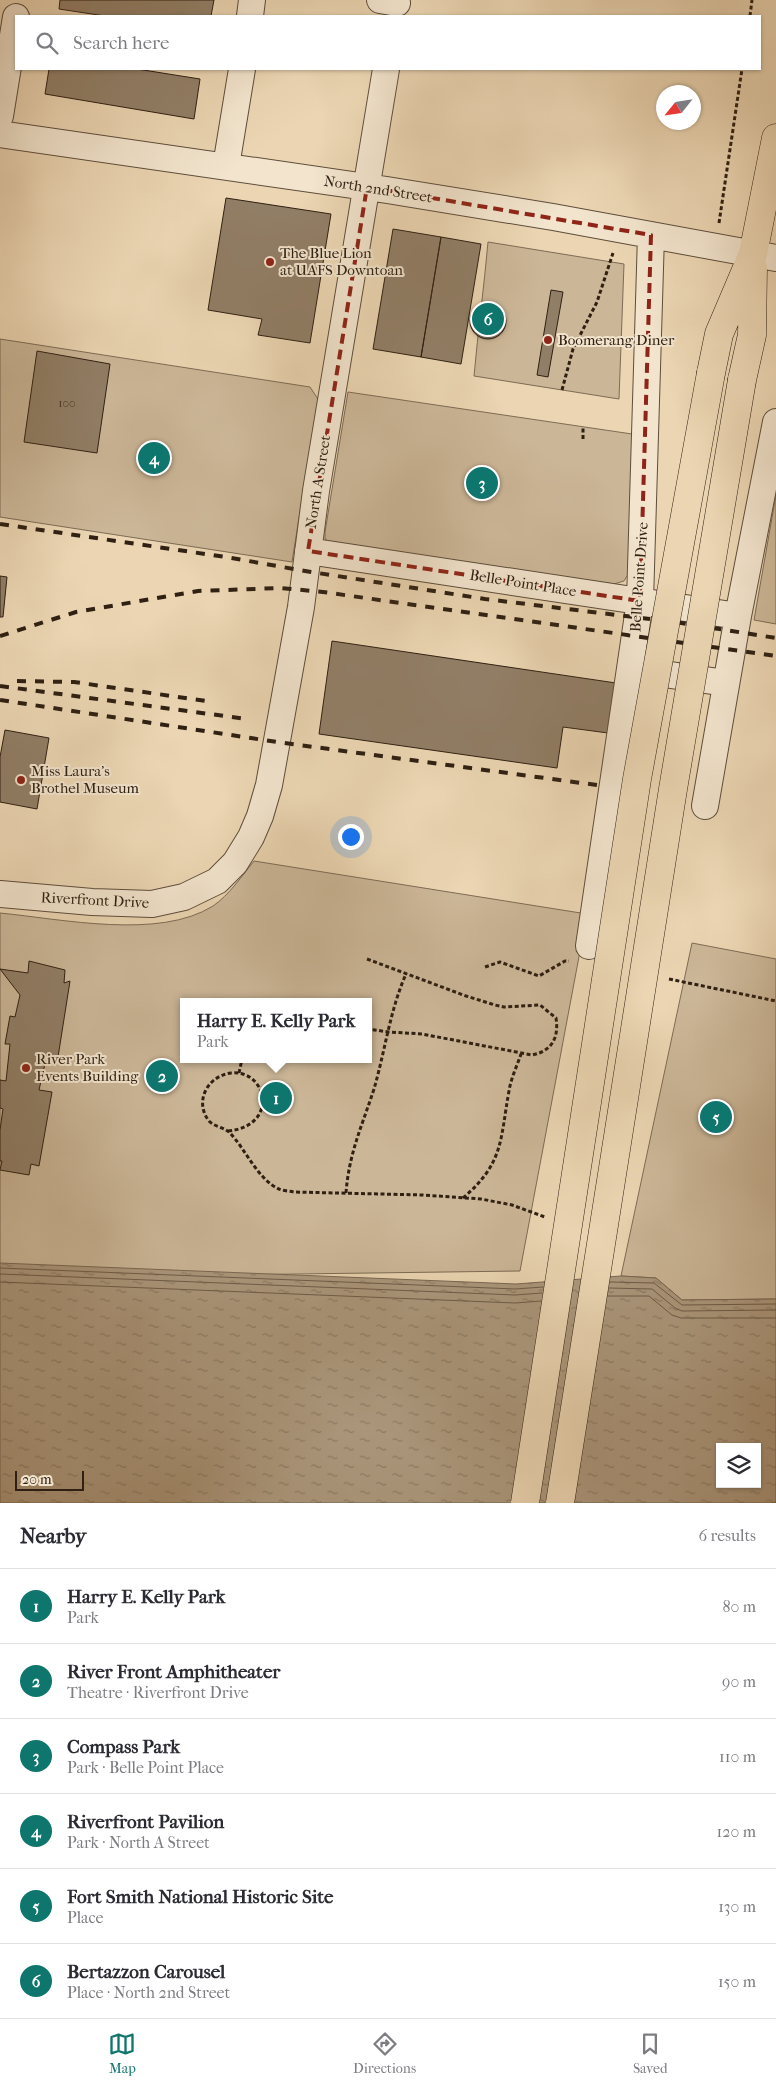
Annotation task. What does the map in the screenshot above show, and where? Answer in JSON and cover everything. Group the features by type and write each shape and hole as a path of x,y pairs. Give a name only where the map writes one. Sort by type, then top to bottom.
{"main road":[{"path":"560,1503 673,789 742,380 752,335 765,256 776,138"},
{"path":"525,1503 637,779 711,373 719,334 765,256"}],"street":[{"path":"16,15 19,0"},
{"path":"250,15 252,0"},
{"path":"0,116 15,23"},
{"path":"226,166 242,70"},
{"name":"North A Street","path":"216,880 235,863 251,837 267,792 301,607 316,491 386,70"},
{"name":"North 2nd Street","path":"0,134 553,216 765,256"},
{"name":"Belle Point Drive","path":"589,946 640,601 651,235"},
{"path":"705,806 738,616 776,422"},
{"name":"Belle Point Place","path":"308,550 738,616"},
{"path":"630,669 726,684"},
{"name":"Riverfront Drive","path":"0,894 92,902 152,904 184,897 216,880"}],"path":[{"path":"750,15 752,0"},
{"path":"719,222 742,70"},
{"path":"562,390 574,349 597,302 613,252"},
{"path":"583,426 583,439"},
{"path":"367,959 495,1005 504,1007 540,1005 556,1018 558,1028 556,1040 541,1053 521,1054 422,1034 372,1029"},
{"path":"346,1193 355,1140 373,1090 398,994 406,974"},
{"path":"463,1199 488,1172 495,1159 500,1142 509,1088 521,1054"},
{"path":"239,1073 241,1063"},
{"path":"228,1131 245,1128 253,1123 261,1109 263,1099 261,1090 255,1083 239,1073 220,1076 211,1082 202,1100 206,1116 211,1123 228,1131 251,1162 278,1189 294,1192 423,1194 481,1200 512,1205 548,1218"}],"highlighted area":[{"path":"367,187 651,235 640,601 308,551"}],"shaded area":[{"path":"488,242 624,264 619,399 474,376"},
{"path":"0,339 310,387 318,399 292,562 0,517"},
{"path":"348,392 632,434 630,571 624,581 614,584 331,543 325,539"},
{"path":"776,495 776,624 754,620"},
{"path":"254,861 587,914 520,1271 0,1278 0,913 80,922 138,925 166,922 191,916 213,906 230,891"},
{"path":"692,943 776,959 776,1299 682,1300 656,1278 621,1276"}],"water":[{"path":"0,1263 516,1284 621,1276 656,1278 682,1300 776,1299 776,1503 0,1503"}],"building":[{"path":"60,0 214,0 211,15 98,15 59,9"},
{"path":"49,70 143,70 200,79 194,119 45,94"},
{"name":"The Blue Lion at UAFS Downtoan","path":"226,198 331,214 310,343 258,335 262,319 208,310"},
{"path":"393,229 441,237 421,357 373,349"},
{"path":"441,237 481,244 461,364 421,357"},
{"name":"Boomerang Diner","path":"551,290 563,292 548,377 537,375"},
{"path":"488,303 495,304 501,308 505,314 505,328 501,334 495,338 488,339 481,338 475,334 471,328 470,321 471,314 475,308 481,304"},
{"path":"37,351 110,364 97,453 24,442"},
{"path":"0,576 7,577 3,617 0,617"},
{"path":"332,641 616,683 608,733 563,727 557,768 319,734"},
{"name":"Miss Laura's Brothel Museum","path":"5,730 49,738 37,809 0,802 0,757"},
{"name":"River Park Events Building","path":"29,961 65,970 64,983 70,981 58,1057 47,1055 39,1090 52,1092 39,1166 31,1164 29,1175 0,1170 2,1161 0,1161 0,1130 3,1109 0,1108 0,1080 6,1081 10,1044 5,1044 10,1016 15,1017 20,995 0,969 28,973"}],"railway":[{"path":"0,524 226,557 485,599 675,622 776,638"},
{"path":"0,636 76,612 198,591 281,588 323,592 776,656"},
{"path":"17,681 74,682 206,701"},
{"path":"0,686 247,719"},
{"path":"0,700 277,742 604,786"}],"place":[{"name":"The Blue Lion at UAFS Downtoan","path":"270,262"},
{"name":"Bertazzon Carousel","path":"488,319"},
{"name":"Boomerang Diner","path":"548,340"},
{"name":"Riverfront Pavilion","path":"154,458"},
{"name":"Compass Park","path":"482,483"},
{"name":"Miss Laura's Brothel Museum","path":"21,780"},
{"name":"River Park Events Building","path":"26,1068"},
{"name":"River Front Amphitheater","path":"162,1076"},
{"name":"Harry E. Kelly Park","path":"276,1098"},
{"name":"Fort Smith National Historic Site","path":"716,1117"}]}
